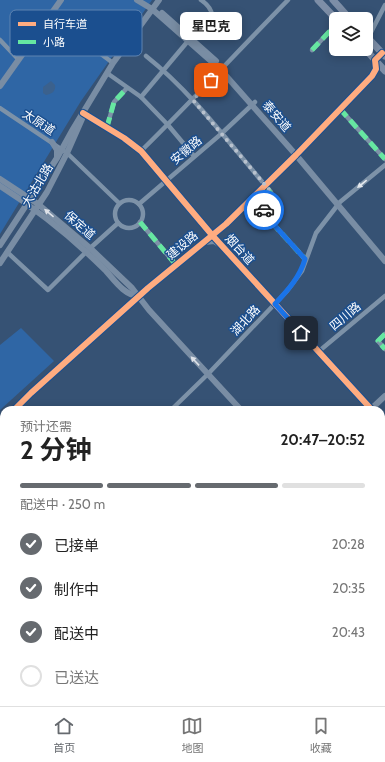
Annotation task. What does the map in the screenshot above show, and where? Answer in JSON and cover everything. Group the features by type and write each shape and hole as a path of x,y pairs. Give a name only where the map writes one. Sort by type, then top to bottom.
{"main road":[{"path":"318,0 329,12"},
{"path":"333,0 344,12"},
{"path":"373,44 383,55"},
{"path":"371,56 385,72"}],"street":[{"path":"54,10 61,0"},
{"name":"泰安道","path":"137,0 153,8"},
{"name":"泰安道","path":"145,0 221,68 297,154 385,261"},
{"name":"大沽北路","path":"142,23 159,0"},
{"path":"141,97 212,15 207,4 201,0"},
{"path":"141,151 193,100 221,68 288,0"},
{"path":"373,26 385,5"},
{"path":"312,50 329,32"},
{"path":"0,40 10,51"},
{"path":"372,76 376,69 375,60 383,55"},
{"path":"15,56 18,59"},
{"path":"0,86 20,56"},
{"path":"104,56 113,63"},
{"name":"大沽北路","path":"0,245 20,215 31,203 47,192 83,113 118,56"},
{"path":"146,56 164,70 193,100 265,186 273,197 273,200 264,208 264,214 305,259"},
{"path":"372,76 380,72 385,72"},
{"path":"107,73 141,97 168,125 194,156"},
{"name":"建设路","path":"18,406 58,368 139,296 212,235 265,186 372,76"},
{"path":"106,127 114,102 128,88"},
{"name":"安徽路","path":"139,204 254,104"},
{"name":"太原道","path":"0,108 65,151 119,203"},
{"path":"340,109 385,159"},
{"name":"烟台道","path":"83,113 124,138 141,151 212,235 367,406"},
{"path":"52,142 56,150 56,158"},
{"name":"大沽北路","path":"0,263 26,222 31,203 56,158 65,151"},
{"name":"湖北路","path":"176,406 287,291 302,271 305,259 316,232 338,204 385,165"},
{"path":"0,179 16,193 21,205 20,215"},
{"path":"0,186 16,193"},
{"name":"保定道","path":"16,193 31,203 88,250 126,292 131,295 139,296 148,310 237,406"},
{"path":"133,200 139,204 143,215 140,222 131,228 126,228 118,223 114,215 119,203 133,200"},
{"name":"泰安道","path":"338,204 385,255"},
{"path":"140,222 176,265"},
{"path":"7,252 48,290 88,250 118,223"},
{"path":"200,244 212,241 222,246"},
{"name":"四川路","path":"318,352 385,296"},
{"path":"385,334 378,341 385,349"},
{"path":"375,406 385,396"}],"shaded area":[{"path":"0,0 152,0 142,14 142,10 10,10 10,56 113,56 81,101 0,234"},
{"path":"51,81 55,85 55,89 52,93 46,95 43,93 43,87"},
{"path":"21,328 54,361 4,406 0,406 0,345"}],"marked path":[{"path":"312,50 329,32"},
{"path":"107,127 114,102 127,88"},
{"path":"340,109 385,159"},
{"path":"265,186 270,192 272,200 264,209 264,214 305,259"},
{"path":"140,222 176,265"},
{"path":"385,334 378,341 385,349"}],"cycle path":[{"path":"18,406 148,288 226,224 296,155 372,76 376,69 375,60 382,53"},
{"path":"83,113 124,138 141,151 212,235 368,406"}],"way so far":[{"path":"211,80 193,100 271,192 273,200 264,208 264,210"}],"place":[{"name":"星巴克","path":"211,80"}],"route":[{"path":"264,210 264,214 305,259 302,271 275,304 301,333"}]}
